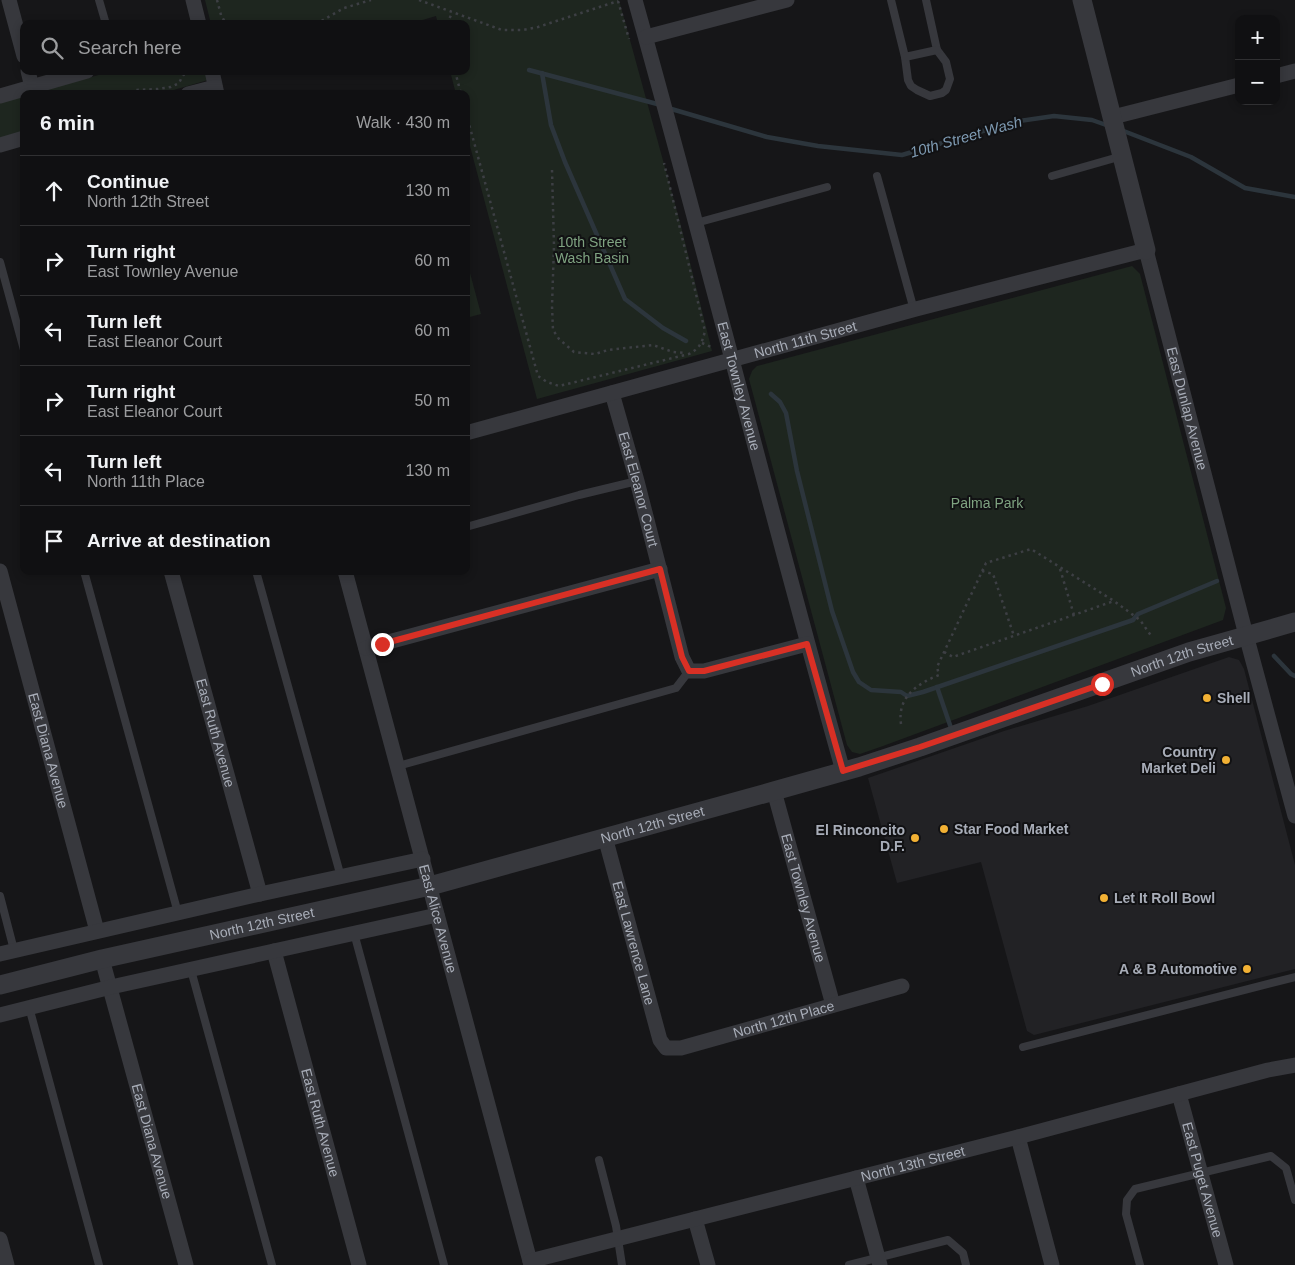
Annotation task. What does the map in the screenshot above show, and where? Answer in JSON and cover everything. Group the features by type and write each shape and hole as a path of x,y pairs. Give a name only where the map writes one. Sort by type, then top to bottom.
{"street":[{"path":"9,0 20,41"},
{"path":"193,0 198,20"},
{"name":"East Townley Avenue","path":"636,0 772,506 807,644 843,771"},
{"path":"646,37 787,0"},
{"name":"East Dunlap Avenue","path":"1082,0 1246,635 1295,816"},
{"path":"1280,75 1295,71"},
{"path":"29,75 32,87"},
{"path":"21,90 73,75"},
{"path":"213,75 216,90"},
{"path":"1113,117 1235,86"},
{"path":"0,96 20,90"},
{"path":"0,145 20,139"},
{"name":"North 11th Street","path":"470,432 731,359 1146,250"},
{"name":"East Eleanor Court","path":"612,393 637,481 682,657 689,671"},
{"path":"366,648 660,569"},
{"name":"East Diana Avenue","path":"0,571 97,931"},
{"name":"East Ruth Avenue","path":"172,575 260,894"},
{"name":"East Alice Avenue","path":"346,575 530,1263"},
{"name":"North 12th Street","path":"0,985 102,959 430,886 774,791 920,747 1189,652 1295,622"},
{"path":"689,671 704,671 807,644"},
{"name":"East Townley Avenue","path":"774,791 833,1005"},
{"name":"East Lawrence Lane","path":"605,837 660,1040 666,1048"},
{"name":"North 12th Street","path":"7,952 423,858"},
{"path":"0,1015 111,988 437,915"},
{"name":"East Ruth Avenue","path":"274,951 359,1265"},
{"name":"East Diana Avenue","path":"102,959 186,1265"},
{"name":"North 12th Place","path":"666,1048 681,1048 902,986"},
{"name":"North 13th Street","path":"530,1263 1295,1065"},
{"name":"East Puget Avenue","path":"1179,1094 1226,1265"},
{"path":"1018,1137 1052,1265"},
{"path":"856,1178 879,1261"},
{"path":"695,1220 708,1265"},
{"path":"0,1239 7,1265"}],"lane":[{"path":"99,0 105,20"},
{"path":"892,0 911,86 930,96 937,95 946,90 950,79 946,62 937,50 926,0"},
{"path":"905,57 937,50"},
{"path":"1052,176 1122,156"},
{"path":"877,176 914,310"},
{"path":"696,223 827,187"},
{"path":"0,262 20,335"},
{"path":"470,526 637,481"},
{"path":"85,575 178,913"},
{"path":"257,575 341,877"},
{"path":"398,766 676,688 689,671"},
{"path":"0,896 7,952"},
{"path":"354,933 444,1265"},
{"path":"191,970 272,1265"},
{"path":"1023,1047 1295,977"},
{"path":"29,1007 99,1265"},
{"path":"1140,1265 1126,1214 1127,1200 1135,1189 1271,1156 1286,1168 1295,1200"},
{"path":"599,1160 616,1226 622,1265"},
{"path":"848,1265 879,1261 948,1240 963,1253 966,1265"}],"path":[{"path":"217,0 224,20"},
{"path":"323,20 344,8 371,0"},
{"path":"419,0 502,30 523,30 587,12 617,0"},
{"path":"449,20 452,13"},
{"path":"136,90 171,87 179,83 183,75"},
{"path":"456,75 460,90"},
{"path":"470,128 538,376 547,382 559,386 690,354 699,349 702,343 705,331 664,168 664,160"},
{"path":"552,170 554,246 552,306 553,330 559,339 574,352 595,354 608,350 653,345 672,352 690,354"},
{"path":"702,343 711,347"},
{"path":"901,724 902,702 925,681 940,675 937,667 986,563 1031,550 1140,620 1152,637"},
{"path":"1059,568 1074,615"},
{"path":"982,571 994,574 1014,636"},
{"path":"944,652 953,657 1114,602"}],"shaded area":[{"path":"1229,657 1239,660 1244,669 1295,865 1295,969 1034,1035 1027,1031 981,862 897,883 868,778 1004,731 1088,706"}],"green space":[{"name":"10th Street Wash Basin","path":"205,0 619,0 681,226 712,351 537,399 470,146 470,90 455,90 451,75 470,75 470,20 437,20 436,16 422,20 210,20"},
{"path":"99,75 206,75 208,80 174,90 44,90"},
{"path":"20,97 20,132 0,138 0,102"},
{"name":"Palma Park","path":"1132,266 1140,274 1226,608 1223,620 883,746 860,754 852,752 847,745 749,379 752,371 757,366"},
{"path":"470,273 481,314 470,317"}],"waterway":[{"name":"10th Street Wash","path":"529,70 661,105"},
{"name":"10th Street Wash","path":"542,73 551,125 565,162 625,299 663,328 686,341"},
{"name":"10th Street Wash","path":"668,108 767,137 818,146 902,155 1013,122 1054,116 1092,120 1109,126"},
{"name":"10th Street Wash","path":"1121,130 1191,157 1245,188 1295,197"},
{"path":"771,394 780,402 786,413 797,471 832,611 853,672 859,682 871,690 901,692 907,696 923,692 1133,620 1138,614 1217,581"},
{"path":"1274,656 1295,676"},
{"path":"937,687 952,731"}],"place":[{"name":"Shell","path":"1207,698"},
{"name":"Country Market Deli","path":"1226,760"},
{"name":"Star Food Market","path":"944,829"},
{"name":"El Rinconcito D.F.","path":"915,838"},
{"name":"Let It Roll Bowl","path":"1104,898"},
{"name":"A & B Automotive","path":"1247,969"}],"route":[{"path":"382,644 660,569 682,657 689,671 704,671 807,644 843,771 920,747 1102,684"}]}
